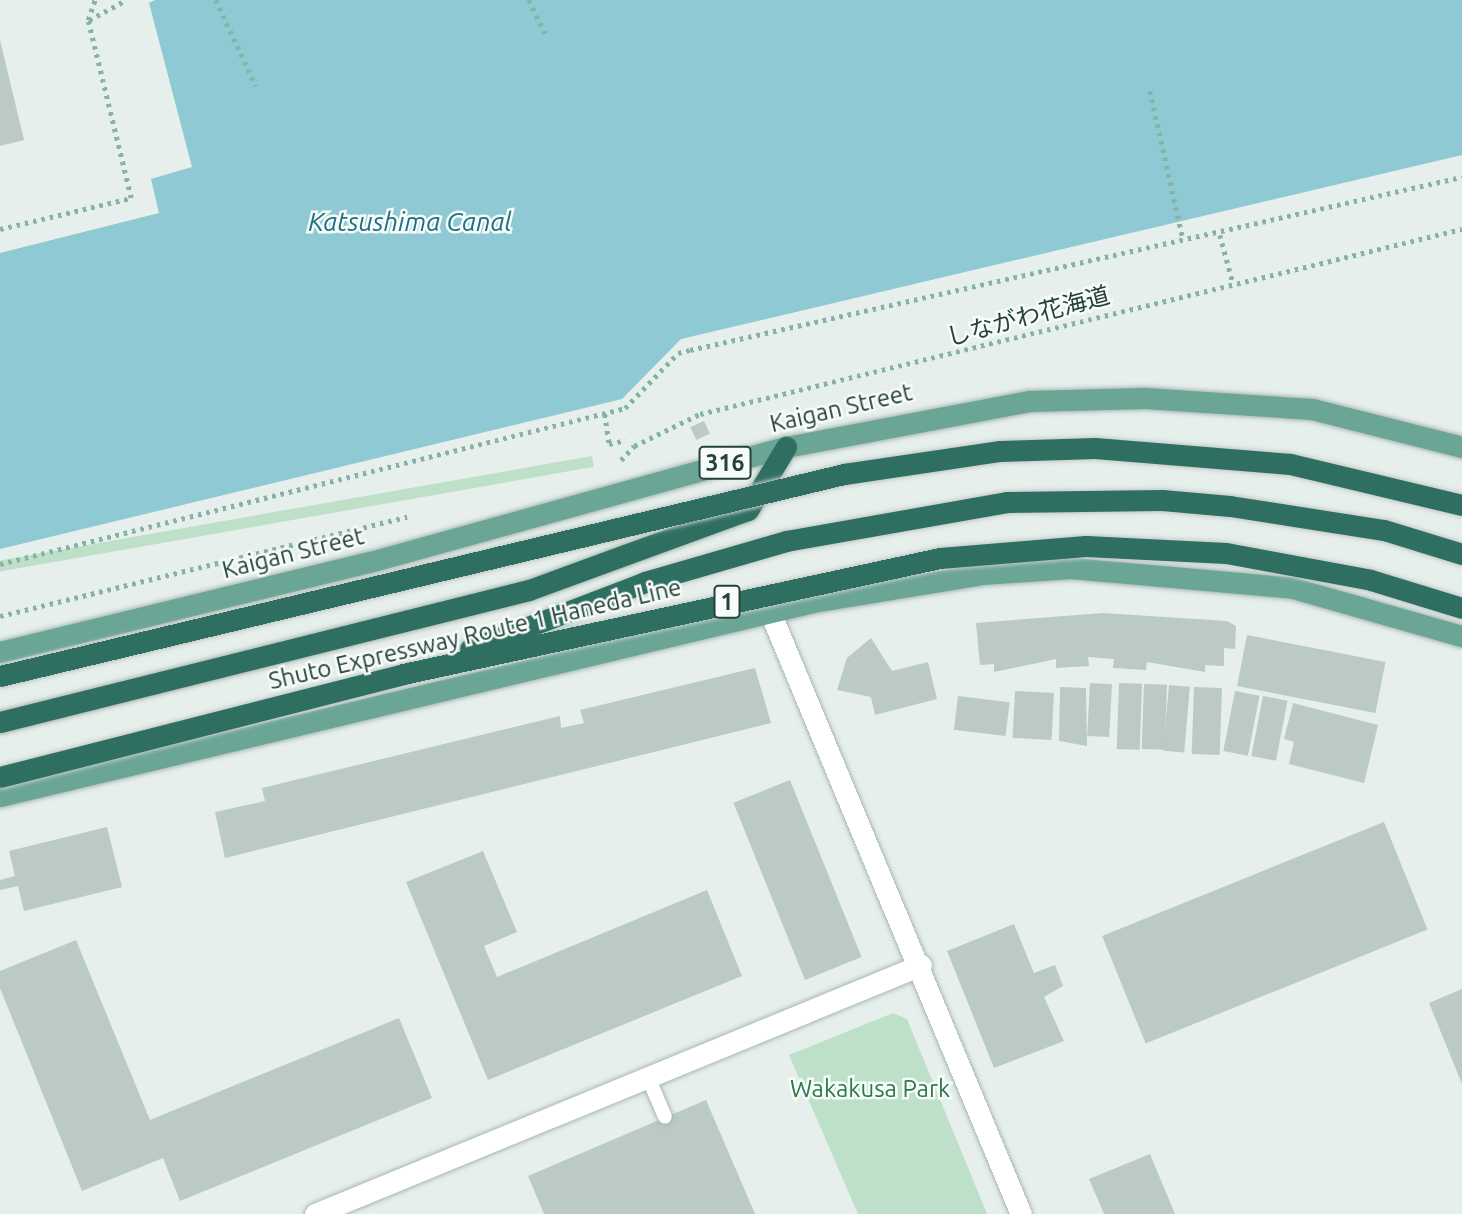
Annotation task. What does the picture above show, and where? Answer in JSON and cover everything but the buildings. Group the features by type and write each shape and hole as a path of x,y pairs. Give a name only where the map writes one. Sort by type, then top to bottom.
{"highway":[{"path":"0,722 529,590 748,510 786,447"},
{"path":"0,676 781,488 928,460 1082,449 1187,453 1290,464 1462,505"},
{"path":"403,674 645,582 857,523 981,505 1162,500 1230,506 1384,530 1462,554"},
{"name":"Shuto Expressway Route 1 Haneda Line","path":"0,777 403,674 853,574 1015,550 1226,553 1371,580 1462,608"}],"main road":[{"name":"Kaigan Street","path":"0,652 370,562 786,447 1029,401 1145,398 1312,410 1462,447"},
{"path":"0,796 770,612 902,585 1071,568 1293,588 1462,636"}],"street":[{"path":"770,612 921,965 1021,1214"},
{"path":"315,1214 921,965"}],"lane":[{"path":"648,1077 665,1117"}],"path":[{"path":"0,229 131,198 88,20 95,0"},
{"path":"88,20 126,0"},
{"path":"216,0 256,86"},
{"path":"528,0 546,35"},
{"path":"1150,91 1183,239"},
{"path":"0,564 625,408 678,353 1183,239 1220,234 1462,177"},
{"name":"しながわ花海道","path":"632,463 618,466 624,452 700,414 1462,229"},
{"path":"1220,234 1233,283"},
{"path":"605,414 609,444 626,440"},
{"path":"0,616 417,515"}],"green space":[{"path":"592,456 594,467 0,572 0,560"},
{"name":"Wakakusa Park","path":"893,1013 907,1019 987,1214 858,1214 789,1055"}],"water":[{"name":"Katsushima Canal","path":"155,0 1462,0 1462,155 681,339 622,399 0,549 0,253 159,213 151,179 192,167 149,3"}]}
